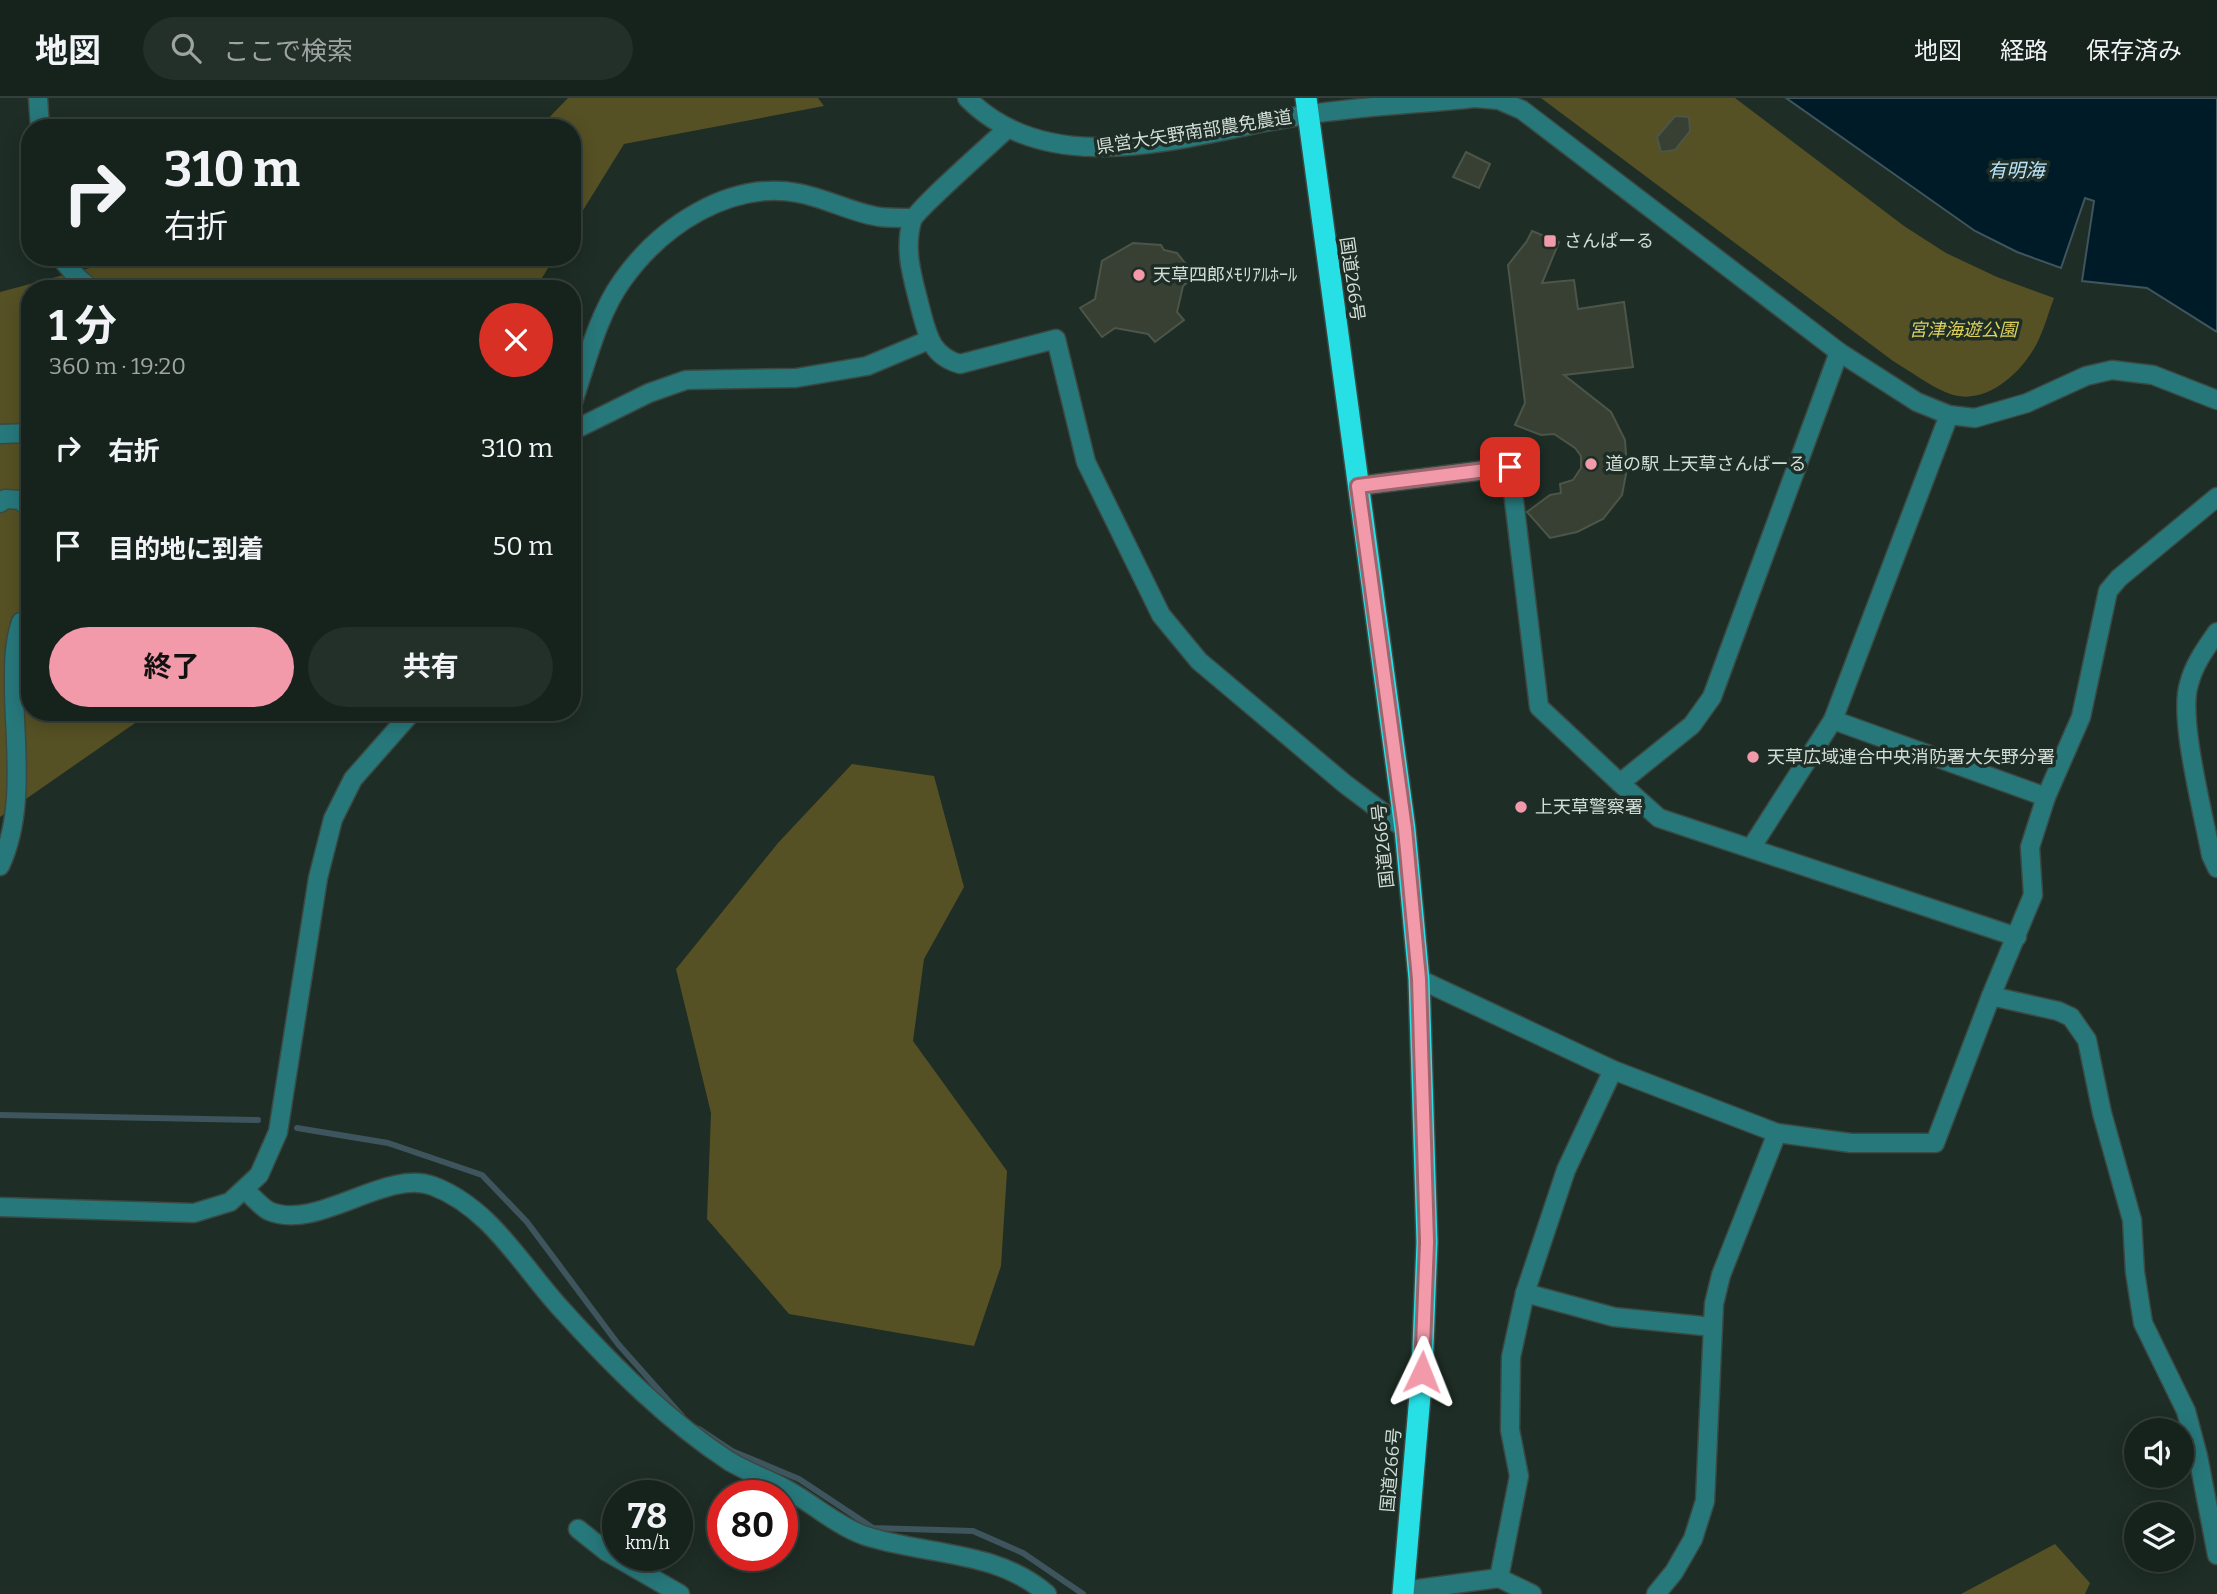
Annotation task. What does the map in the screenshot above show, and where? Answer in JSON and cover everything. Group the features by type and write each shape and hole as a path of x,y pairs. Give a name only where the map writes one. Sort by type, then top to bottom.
{"highway":[{"name":"国道266号","path":"1306,106 1405,829 1419,979 1427,1242 1422,1372 1403,1592"}],"street":[{"path":"38,98 39,119"},
{"name":"県営大矢野南部農免農道","path":"967,98 1008,128 1041,141 1093,148 1149,142 1306,106 1498,99"},
{"path":"1498,99 1522,110 1839,352 1917,402 1949,415 1975,418 2003,412 2086,376 2112,370 2153,374 2217,400"},
{"path":"1008,128 912,218 908,244 910,269 929,340 938,354 960,364 1056,339 1086,462 1161,615 1199,662 1345,784 1405,829"},
{"path":"581,378 598,328 620,283 650,248 685,220 724,199 763,191 798,193 880,217 912,218"},
{"path":"69,266 82,280"},
{"path":"581,427 649,393 686,380 796,378 867,366 929,340"},
{"path":"1620,783 1692,724 1712,697 1839,352"},
{"path":"1751,848 1833,720 1949,415"},
{"path":"0,434 21,433"},
{"path":"1358,486 1510,467 1539,707 1659,818 2017,937"},
{"path":"1419,979 1613,1069 1777,1133 1851,1143 1936,1143 1991,996 2034,895 2030,847 2046,797 2081,717 2108,591 2119,578 2217,497"},
{"path":"0,503 5,499 21,501"},
{"path":"0,866 13,822 16,791 14,655 21,622"},
{"path":"2217,632 2199,659 2188,686 2185,714 2211,855 2217,868"},
{"path":"1833,720 2046,797"},
{"path":"0,1207 194,1213 229,1202 260,1175 278,1132 318,878 333,819 353,779 404,721"},
{"path":"1991,996 2058,1011 2071,1017 2087,1040 2102,1113 2132,1220 2135,1272 2143,1323 2186,1412 2198,1456 2217,1555"},
{"path":"1499,1578 1519,1476 1510,1430 1511,1357 1525,1293 1566,1170 1613,1069"},
{"path":"1656,1594 1674,1572 1693,1539 1705,1501 1714,1304 1721,1275 1777,1133"},
{"path":"245,1190 270,1211 293,1214 312,1212 400,1184 430,1184 453,1194 506,1241 563,1312 664,1413 730,1461 787,1489 861,1534 911,1546 974,1556 1030,1579 1047,1594"},
{"path":"1525,1293 1614,1317 1713,1327"},
{"path":"578,1530 607,1552 680,1594"},
{"path":"1403,1592 1499,1578 1532,1594"}],"green space":[{"path":"568,98 818,98 824,106 624,144 581,213 581,119 548,119"},
{"name":"宮津海遊公園","path":"1541,98 1735,98 1904,226 1946,253 1997,277 2054,298 2039,339 2013,375 1988,392 1960,396 1938,389 1893,361"},
{"path":"97,266 549,266 541,280 45,280"},
{"path":"21,286 21,721 138,721 0,817 0,292"},
{"path":"852,764 934,776 964,887 924,959 913,1041 1007,1171 1001,1266 974,1346 789,1314 707,1219 711,1113 676,969 778,843"},
{"path":"2055,1544 2090,1583 2085,1594 1961,1594"}],"water":[{"name":"有明海","path":"1786,98 2217,98 2217,332 2147,288 2082,281 2094,201 2085,198 2061,268 2017,252 1975,231"}],"building":[{"path":"1675,116 1689,117 1690,131 1675,150 1661,152 1657,137"},
{"path":"1466,152 1490,164 1479,188 1453,177"},
{"path":"1532,231 1559,242 1542,283 1574,280 1578,309 1624,302 1633,367 1564,375 1611,412 1625,440 1627,469 1622,495 1603,519 1577,532 1550,538 1527,512 1550,495 1561,493 1560,484 1573,480 1581,468 1581,456 1575,448 1554,434 1541,435 1515,425 1525,403 1508,265"},
{"path":"1133,243 1161,245 1164,250 1177,253 1189,268 1182,273 1189,281 1183,286 1177,312 1184,320 1155,342 1148,334 1115,328 1102,337 1080,308 1095,299 1102,261"}],"waterway":[{"path":"0,1115 258,1120"},
{"path":"297,1128 388,1143 482,1175 527,1222 618,1344 682,1416"},
{"path":"699,1429 732,1451 799,1479 873,1528 973,1531 1023,1553 1083,1594"}],"place":[{"name":"さんぱーる","path":"1550,241"},
{"name":"天草四郎ﾒﾓﾘｱﾙﾎｰﾙ","path":"1139,275"},
{"name":"道の駅 上天草さんばーる","path":"1591,464"},
{"name":"天草広域連合中央消防署大矢野分署","path":"1753,757"},
{"name":"上天草警察署","path":"1521,807"}],"route":[{"path":"1422,1372 1427,1242 1419,979 1405,829 1358,486 1510,467"}]}
